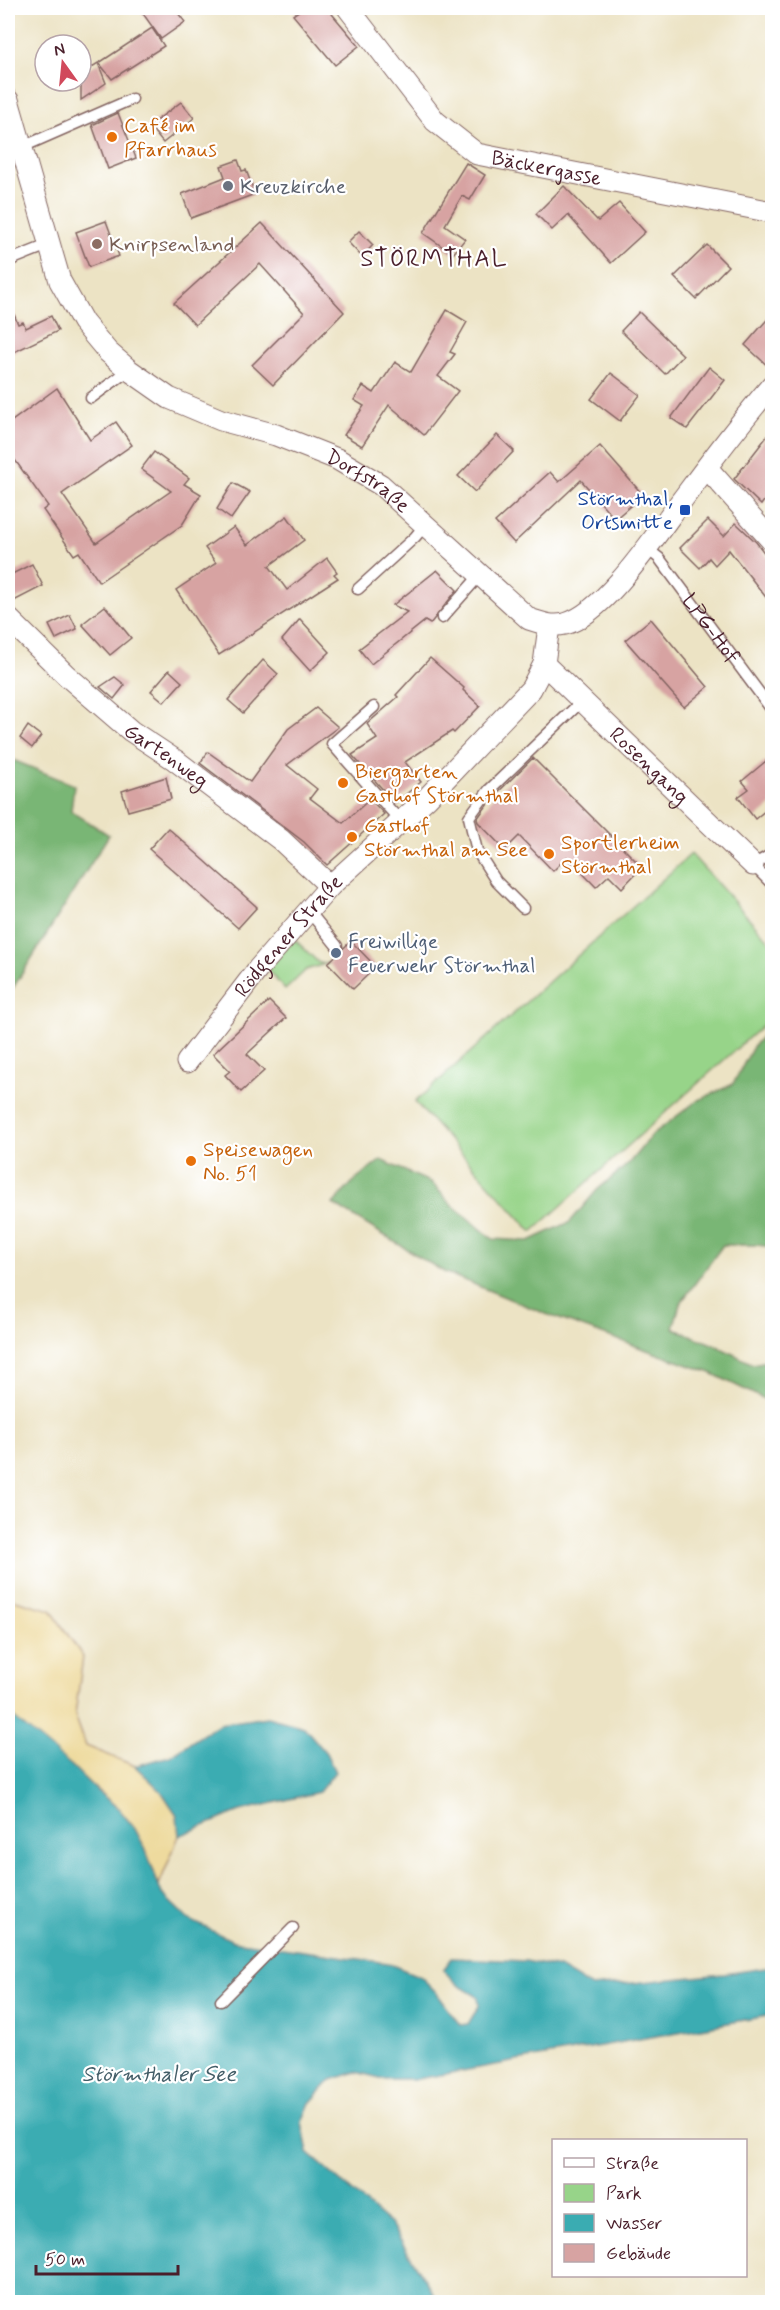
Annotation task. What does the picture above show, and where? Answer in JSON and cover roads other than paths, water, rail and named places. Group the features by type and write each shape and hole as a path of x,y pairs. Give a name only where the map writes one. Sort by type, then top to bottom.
{"street":[{"name":"Bäckergasse","path":"348,8 435,121 477,154 772,212"},
{"name":"Dorfstraße","path":"8,100 60,281 83,322 108,352 129,370 170,398 221,420 276,435 337,459 381,485 529,619 549,626"},
{"path":"549,626 566,624 584,614 607,593 646,548 772,385"},
{"path":"707,468 772,541"},
{"name":"Gartenweg","path":"8,618 66,675 131,731 175,760 281,840 330,886"},
{"name":"Rödgener Straße","path":"187,1062 258,969 330,886 402,823 531,689 544,664 549,626"},
{"name":"Rosengang","path":"544,664 753,865"}],"lane":[{"path":"20,148 132,99"},
{"path":"8,261 48,245"},
{"path":"91,398 129,370"},
{"path":"358,589 425,525"},
{"name":"LPG-Hof","path":"646,548 659,558 772,710"},
{"path":"442,618 480,575"},
{"path":"523,908 496,881 477,851 469,817 489,790 583,700"},
{"path":"374,707 332,744 402,823"},
{"path":"772,854 753,865 772,884"},
{"path":"308,910 337,946"},
{"path":"221,2001 293,1928"}],"water":[{"name":"Störmthaler See","path":"8,1713 119,1809 135,1829 145,1848 162,1894 188,1919 233,1941 387,1963 421,1977 436,1992 460,2025 468,2024 479,2006 478,1997 458,1985 443,1970 452,1958 526,1961 559,1968 591,1987 772,1967 772,2015 418,2079 384,2079 356,2072 331,2080 310,2103 302,2122 308,2153 391,2225 439,2302 8,2302"},
{"path":"267,1717 304,1727 326,1753 335,1772 319,1792 240,1811 179,1836 177,1815 161,1791 135,1766 170,1756 219,1724"}],"place":[{"name":"Café im Pfarrhaus","path":"112,137"},
{"name":"Kreuzkirche","path":"228,186"},
{"name":"Knirpsenland","path":"97,244"},
{"name":"Störmthal, Ortsmitte","path":"685,510"},
{"name":"Biergarten Gasthof Störmthal","path":"343,783"},
{"name":"Gasthof Störmthal am See","path":"352,837"},
{"name":"Sportlerheim Störmthal","path":"549,854"},
{"name":"Freiwillige Feuerwehr Störmthal","path":"336,953"},
{"name":"Speisewagen No. 51","path":"191,1161"}],"district":[{"name":"STÖRMTHAL","path":"434,258"}]}
